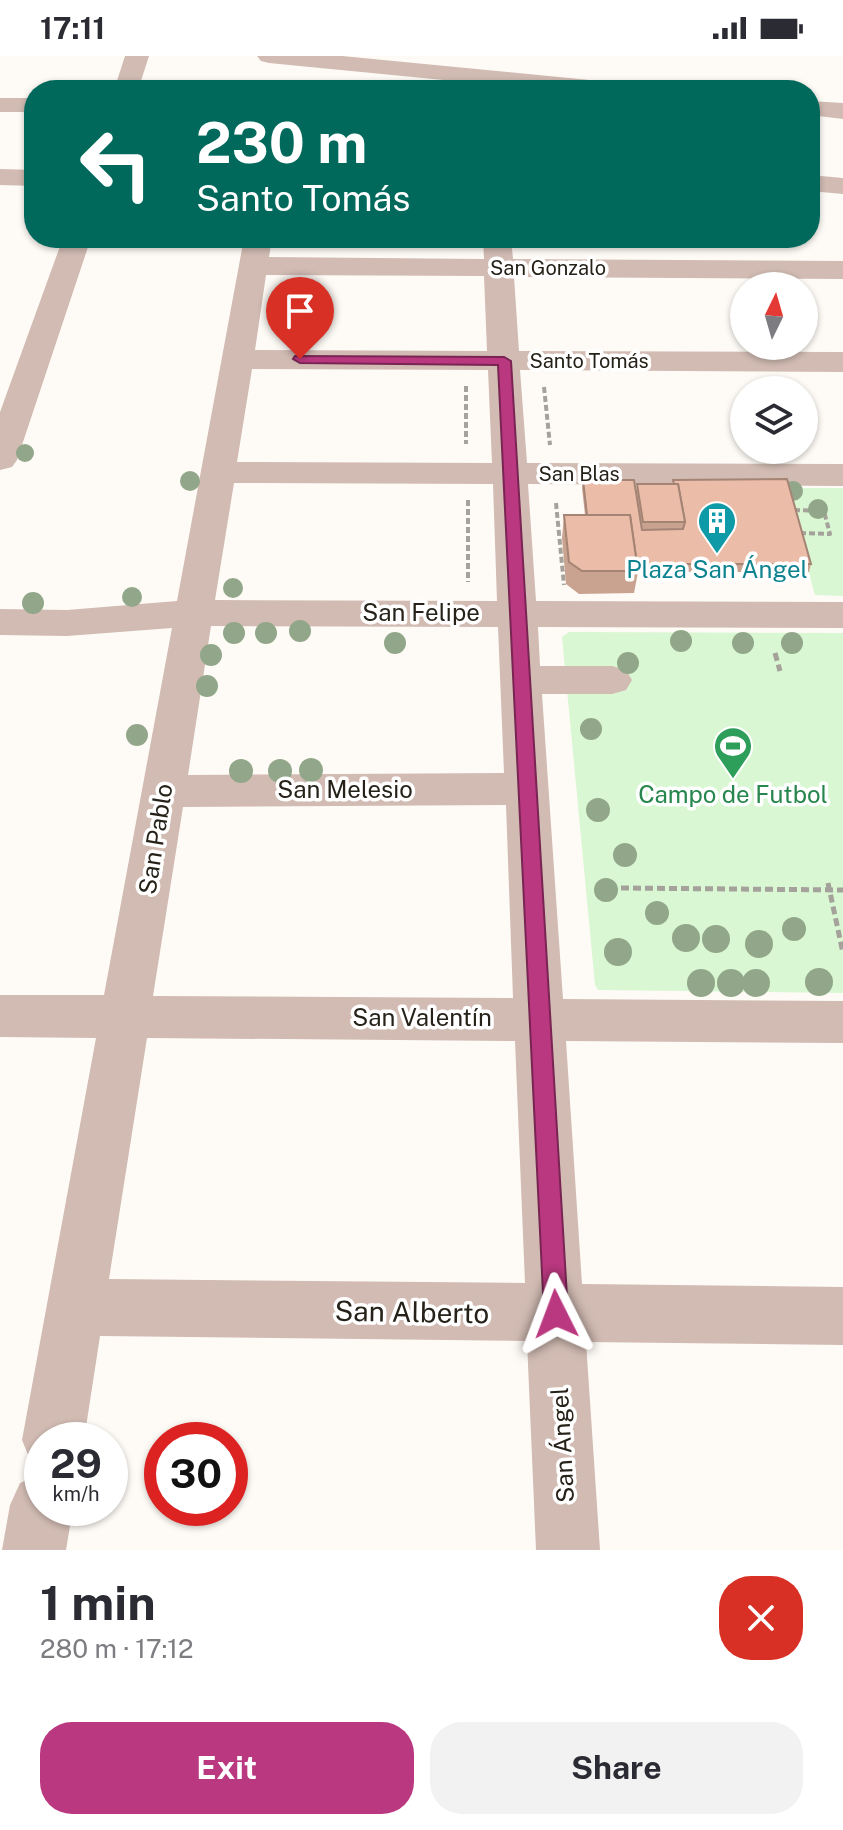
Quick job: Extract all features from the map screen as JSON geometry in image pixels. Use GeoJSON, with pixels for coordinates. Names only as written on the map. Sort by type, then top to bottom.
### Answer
{"type":"FeatureCollection","features":[{"type":"Feature","properties":{"kind":"street"},"geometry":{"type":"LineString","coordinates":[[129,80],[137,56]]}},
{"type":"Feature","properties":{"kind":"street"},"geometry":{"type":"LineString","coordinates":[[269,56],[533,80]]}},
{"type":"Feature","properties":{"kind":"street"},"geometry":{"type":"LineString","coordinates":[[0,105],[24,105]]}},
{"type":"Feature","properties":{"kind":"street"},"geometry":{"type":"LineString","coordinates":[[820,109],[843,111]]}},
{"type":"Feature","properties":{"kind":"street"},"geometry":{"type":"LineString","coordinates":[[0,177],[24,178]]}},
{"type":"Feature","properties":{"kind":"street"},"geometry":{"type":"LineString","coordinates":[[820,184],[843,186]]}},
{"type":"Feature","properties":{"kind":"street"},"geometry":{"type":"LineString","coordinates":[[0,460],[74,248]]}},
{"type":"Feature","properties":{"kind":"street","name":"San Gonzalo"},"geometry":{"type":"LineString","coordinates":[[256,252],[498,253],[843,270]]}},
{"type":"Feature","properties":{"kind":"street","name":"San Pablo"},"geometry":{"type":"LineString","coordinates":[[56,1422],[256,252]]}},
{"type":"Feature","properties":{"kind":"street","name":"San Ángel"},"geometry":{"type":"LineString","coordinates":[[498,253],[485,367],[489,481],[518,613],[568,1550]]}},
{"type":"Feature","properties":{"kind":"street","name":"Santo Tomás"},"geometry":{"type":"LineString","coordinates":[[238,359],[485,367],[843,362]]}},
{"type":"Feature","properties":{"kind":"street","name":"San Blas"},"geometry":{"type":"LineString","coordinates":[[219,472],[489,481],[831,486]]}},
{"type":"Feature","properties":{"kind":"street","name":"San Felipe"},"geometry":{"type":"LineString","coordinates":[[0,622],[67,623],[195,613],[843,615]]}},
{"type":"Feature","properties":{"kind":"street"},"geometry":{"type":"LineString","coordinates":[[521,680],[612,680]]}},
{"type":"Feature","properties":{"kind":"street","name":"San Melesio"},"geometry":{"type":"LineString","coordinates":[[163,791],[527,789]]}},
{"type":"Feature","properties":{"kind":"street","name":"San Valentín"},"geometry":{"type":"LineString","coordinates":[[0,1016],[843,1022]]}},
{"type":"Feature","properties":{"kind":"street","name":"San Alberto"},"geometry":{"type":"LineString","coordinates":[[77,1307],[843,1316]]}},
{"type":"Feature","properties":{"kind":"street"},"geometry":{"type":"LineString","coordinates":[[34,1550],[38,1526]]}},
{"type":"Feature","properties":{"kind":"path"},"geometry":{"type":"LineString","coordinates":[[466,447],[485,367]]}},
{"type":"Feature","properties":{"kind":"path"},"geometry":{"type":"LineString","coordinates":[[468,595],[489,481]]}},
{"type":"Feature","properties":{"kind":"path"},"geometry":{"type":"LineString","coordinates":[[791,498],[801,534],[830,534],[823,511],[831,486]]}},
{"type":"Feature","properties":{"kind":"path"},"geometry":{"type":"LineString","coordinates":[[556,501],[565,596]]}},
{"type":"Feature","properties":{"kind":"path"},"geometry":{"type":"LineString","coordinates":[[794,510],[823,511]]}},
{"type":"Feature","properties":{"kind":"path"},"geometry":{"type":"LineString","coordinates":[[775,653],[780,671]]}},
{"type":"Feature","properties":{"kind":"path"},"geometry":{"type":"LineString","coordinates":[[621,888],[829,886],[843,890]]}},
{"type":"Feature","properties":{"kind":"path"},"geometry":{"type":"LineString","coordinates":[[829,886],[843,953]]}},
{"type":"Feature","properties":{"kind":"green space"},"geometry":{"type":"Polygon","coordinates":[[[785,488],[843,488],[843,596],[815,595],[785,488]]]}},
{"type":"Feature","properties":{"kind":"green space"},"geometry":{"type":"Polygon","coordinates":[[[569,632],[843,633],[843,993],[598,990],[595,985],[562,637],[569,632]]]}},
{"type":"Feature","properties":{"kind":"building"},"geometry":{"type":"Polygon","coordinates":[[[787,479],[811,564],[637,564],[630,515],[587,515],[583,480],[634,480],[642,530],[683,529],[685,522],[678,484],[674,484],[673,480],[787,479]]]}},
{"type":"Feature","properties":{"kind":"building"},"geometry":{"type":"Polygon","coordinates":[[[637,484],[678,484],[685,522],[643,522],[637,484]]]}},
{"type":"Feature","properties":{"kind":"building"},"geometry":{"type":"Polygon","coordinates":[[[564,515],[630,515],[638,571],[582,571],[569,562],[564,515]]]}},
{"type":"Feature","properties":{"kind":"place","name":"Plaza San Ángel"},"geometry":{"type":"Point","coordinates":[717,555]}},
{"type":"Feature","properties":{"kind":"place","name":"Campo de Futbol"},"geometry":{"type":"Point","coordinates":[733,780]}},
{"type":"Feature","properties":{"kind":"route"},"geometry":{"type":"LineString","coordinates":[[300,359],[504,361],[556,1314]]}}]}
